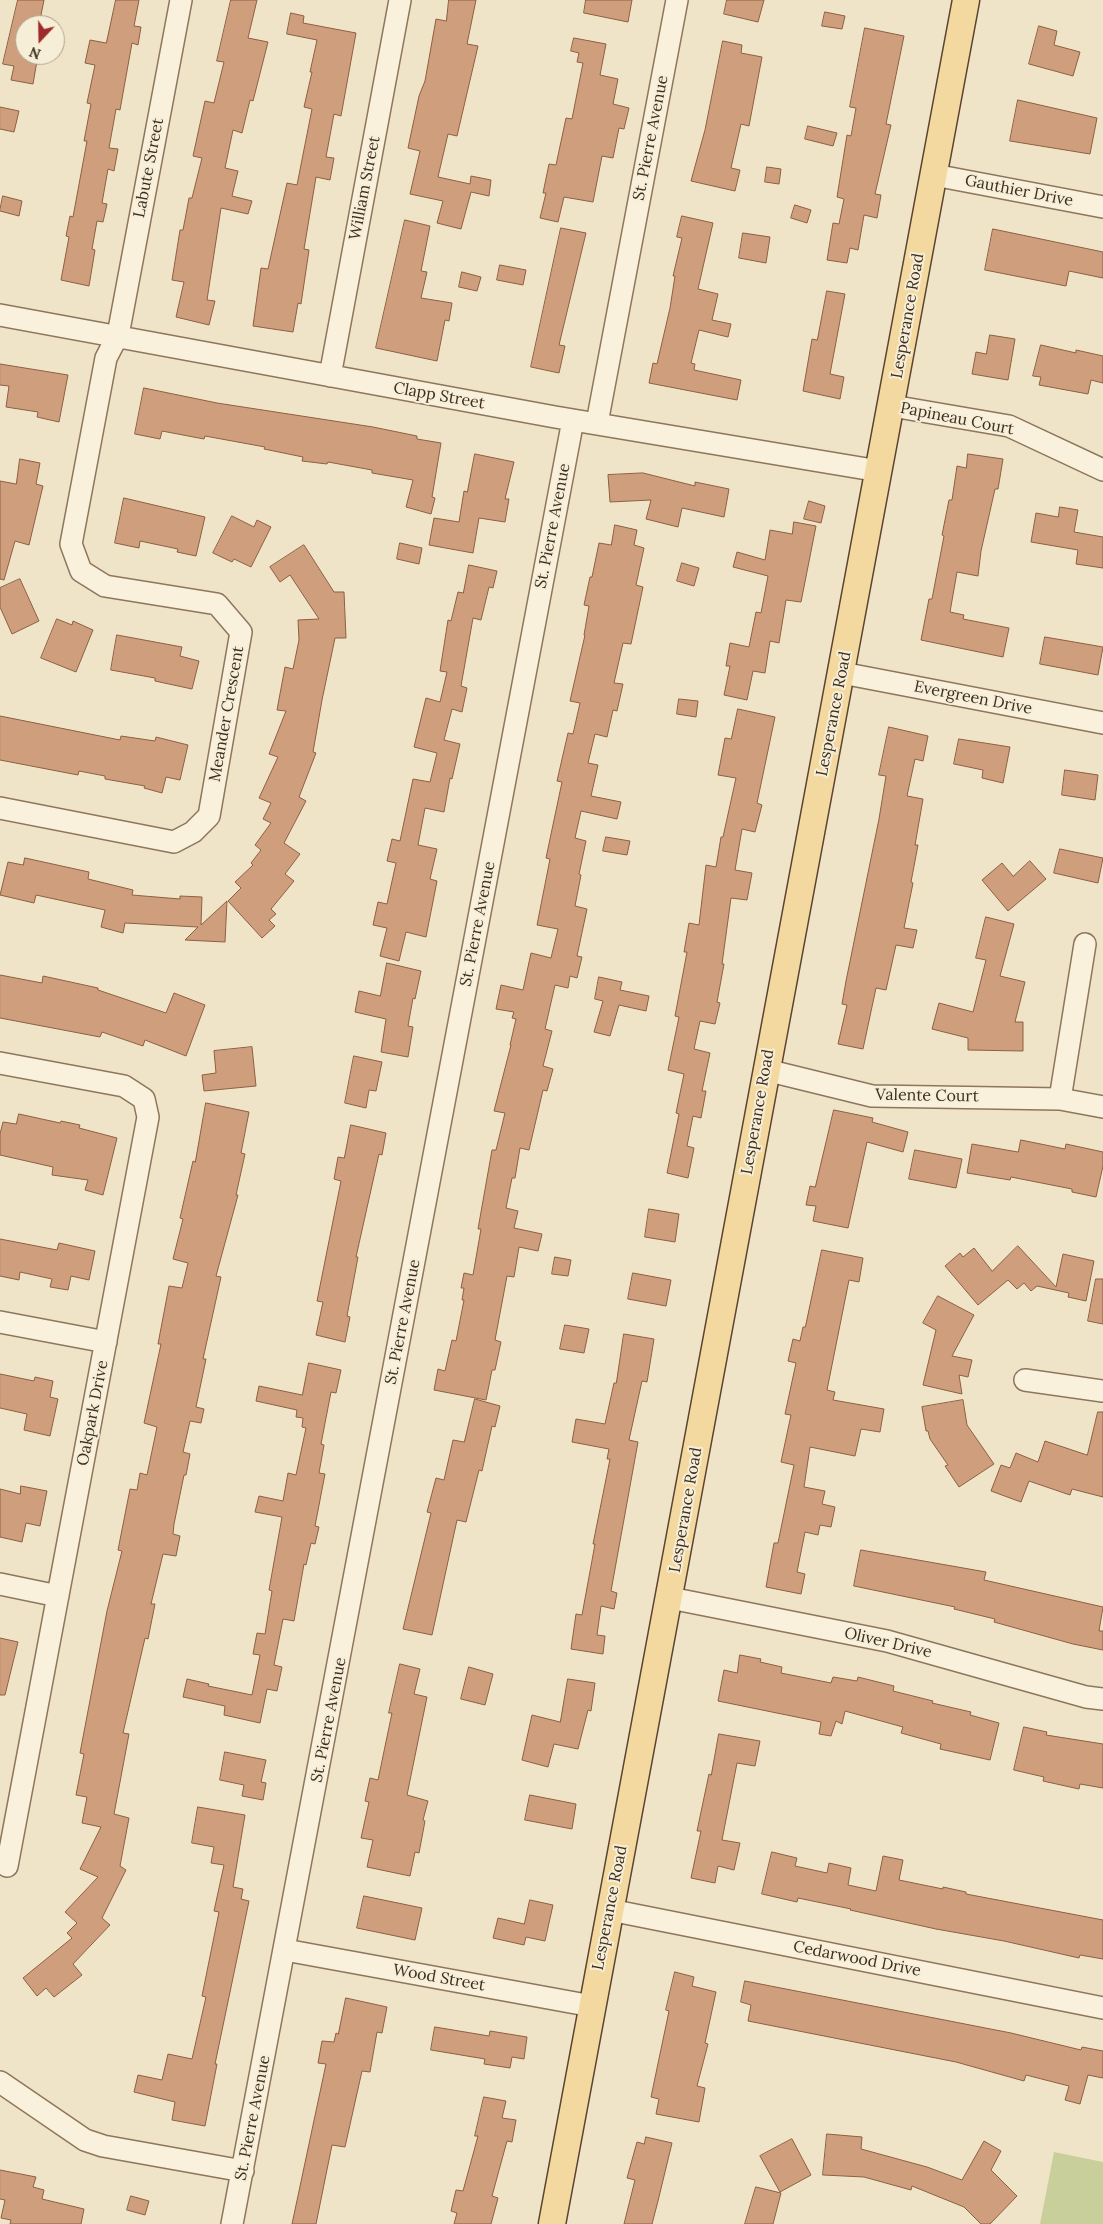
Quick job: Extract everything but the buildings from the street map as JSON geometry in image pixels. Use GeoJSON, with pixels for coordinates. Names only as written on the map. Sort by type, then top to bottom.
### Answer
{"type":"FeatureCollection","features":[{"type":"Feature","properties":{"kind":"main road","name":"Lesperance Road"},"geometry":{"type":"LineString","coordinates":[[552,2224],[670,1598],[766,1070],[880,471],[966,0]]}},
{"type":"Feature","properties":{"kind":"street","name":"Labute Street"},"geometry":{"type":"LineString","coordinates":[[118,335],[181,0]]}},
{"type":"Feature","properties":{"kind":"street","name":"William Street"},"geometry":{"type":"LineString","coordinates":[[330,376],[400,0]]}},
{"type":"Feature","properties":{"kind":"street","name":"St. Pierre Avenue"},"geometry":{"type":"LineString","coordinates":[[597,423],[677,0]]}},
{"type":"Feature","properties":{"kind":"street","name":"Gauthier Drive"},"geometry":{"type":"LineString","coordinates":[[934,175],[1103,207]]}},
{"type":"Feature","properties":{"kind":"street","name":"Clapp Street"},"geometry":{"type":"LineString","coordinates":[[0,315],[118,335],[573,420],[880,471]]}},
{"type":"Feature","properties":{"kind":"street","name":"Meander Crescent"},"geometry":{"type":"LineString","coordinates":[[0,808],[174,842],[193,832],[209,816],[241,632],[217,604],[105,586],[81,571],[71,544],[106,358],[118,335]]}},
{"type":"Feature","properties":{"kind":"street","name":"Papineau Court"},"geometry":{"type":"LineString","coordinates":[[892,406],[1010,426],[1103,470]]}},
{"type":"Feature","properties":{"kind":"street","name":"St. Pierre Avenue"},"geometry":{"type":"LineString","coordinates":[[232,2224],[573,420]]}},
{"type":"Feature","properties":{"kind":"street","name":"Evergreen Drive"},"geometry":{"type":"LineString","coordinates":[[842,673],[1103,723]]}},
{"type":"Feature","properties":{"kind":"street"},"geometry":{"type":"LineString","coordinates":[[1060,1098],[1085,944]]}},
{"type":"Feature","properties":{"kind":"street","name":"Oakpark Drive"},"geometry":{"type":"LineString","coordinates":[[0,1063],[124,1086],[144,1099],[148,1118],[7,1866],[0,1860]]}},
{"type":"Feature","properties":{"kind":"street","name":"Valente Court"},"geometry":{"type":"LineString","coordinates":[[766,1070],[872,1096],[1060,1098],[1103,1107]]}},
{"type":"Feature","properties":{"kind":"street"},"geometry":{"type":"LineString","coordinates":[[0,1322],[106,1342]]}},
{"type":"Feature","properties":{"kind":"street"},"geometry":{"type":"LineString","coordinates":[[1025,1380],[1103,1391]]}},
{"type":"Feature","properties":{"kind":"street"},"geometry":{"type":"LineString","coordinates":[[0,1584],[58,1596]]}},
{"type":"Feature","properties":{"kind":"street","name":"Oliver Drive"},"geometry":{"type":"LineString","coordinates":[[670,1598],[887,1640],[1086,1697],[1103,1699]]}},
{"type":"Feature","properties":{"kind":"street","name":"Cedarwood Drive"},"geometry":{"type":"LineString","coordinates":[[610,1910],[1103,2008]]}},
{"type":"Feature","properties":{"kind":"street","name":"Wood Street"},"geometry":{"type":"LineString","coordinates":[[285,1950],[592,2006]]}},
{"type":"Feature","properties":{"kind":"street"},"geometry":{"type":"LineString","coordinates":[[0,2082],[85,2140],[103,2146],[243,2171]]}},
{"type":"Feature","properties":{"kind":"green space"},"geometry":{"type":"Polygon","coordinates":[[[1054,2152],[1103,2162],[1103,2224],[1040,2224],[1054,2152]]]}}]}
